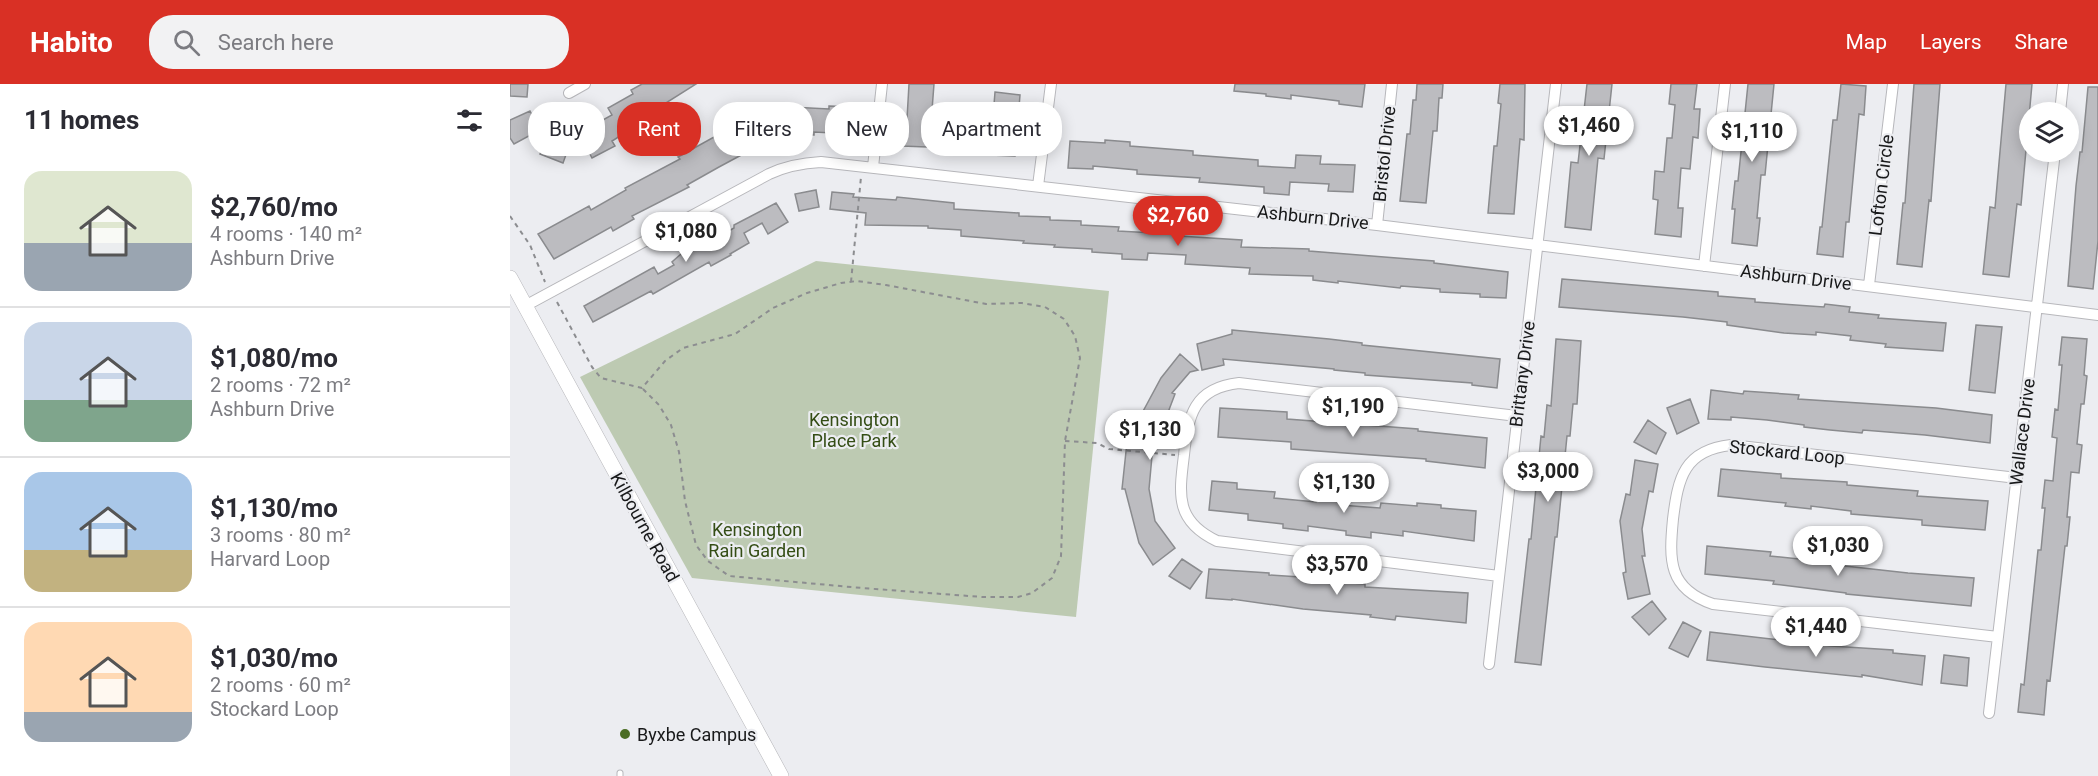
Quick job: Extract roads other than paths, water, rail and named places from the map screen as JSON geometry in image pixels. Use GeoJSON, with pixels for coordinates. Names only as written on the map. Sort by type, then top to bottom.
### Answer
{"type":"FeatureCollection","features":[{"type":"Feature","properties":{"kind":"main road","name":"Kilbourne Road"},"geometry":{"type":"LineString","coordinates":[[510,278],[781,776]]}},
{"type":"Feature","properties":{"kind":"street"},"geometry":{"type":"LineString","coordinates":[[569,93],[585,84]]}},
{"type":"Feature","properties":{"kind":"street"},"geometry":{"type":"LineString","coordinates":[[867,167],[882,84]]}},
{"type":"Feature","properties":{"kind":"street"},"geometry":{"type":"LineString","coordinates":[[1038,186],[1051,84]]}},
{"type":"Feature","properties":{"kind":"street","name":"Bristol Drive"},"geometry":{"type":"LineString","coordinates":[[1377,225],[1392,84]]}},
{"type":"Feature","properties":{"kind":"street","name":"Brittany Drive"},"geometry":{"type":"LineString","coordinates":[[1489,664],[1556,84]]}},
{"type":"Feature","properties":{"kind":"street"},"geometry":{"type":"LineString","coordinates":[[1704,266],[1725,84]]}},
{"type":"Feature","properties":{"kind":"street","name":"Lofton Circle"},"geometry":{"type":"LineString","coordinates":[[1869,285],[1893,84]]}},
{"type":"Feature","properties":{"kind":"street"},"geometry":{"type":"LineString","coordinates":[[2061,102],[2063,84]]}},
{"type":"Feature","properties":{"kind":"street","name":"Ashburn Drive"},"geometry":{"type":"LineString","coordinates":[[525,306],[768,174],[786,166],[804,162],[821,162],[1377,225],[2098,315]]}},
{"type":"Feature","properties":{"kind":"street","name":"Wallace Drive"},"geometry":{"type":"LineString","coordinates":[[1989,713],[2054,162]]}},
{"type":"Feature","properties":{"kind":"street"},"geometry":{"type":"LineString","coordinates":[[1499,576],[1217,541],[1195,528],[1182,504],[1180,491],[1189,419],[1202,398],[1226,384],[1239,383],[1517,416]]}},
{"type":"Feature","properties":{"kind":"street","name":"Stockard Loop"},"geometry":{"type":"LineString","coordinates":[[1998,637],[1725,606],[1701,600],[1682,585],[1671,563],[1670,550],[1676,492],[1685,469],[1694,458],[1716,446],[1731,445],[2017,478]]}},
{"type":"Feature","properties":{"kind":"place","name":"Byxbe Campus"},"geometry":{"type":"Point","coordinates":[625,734]}},
{"type":"Feature","properties":{"kind":"park label","name":"Kensington Place Park"},"geometry":{"type":"Point","coordinates":[854,429]}},
{"type":"Feature","properties":{"kind":"park label","name":"Kensington Rain Garden"},"geometry":{"type":"Point","coordinates":[757,539]}}]}
